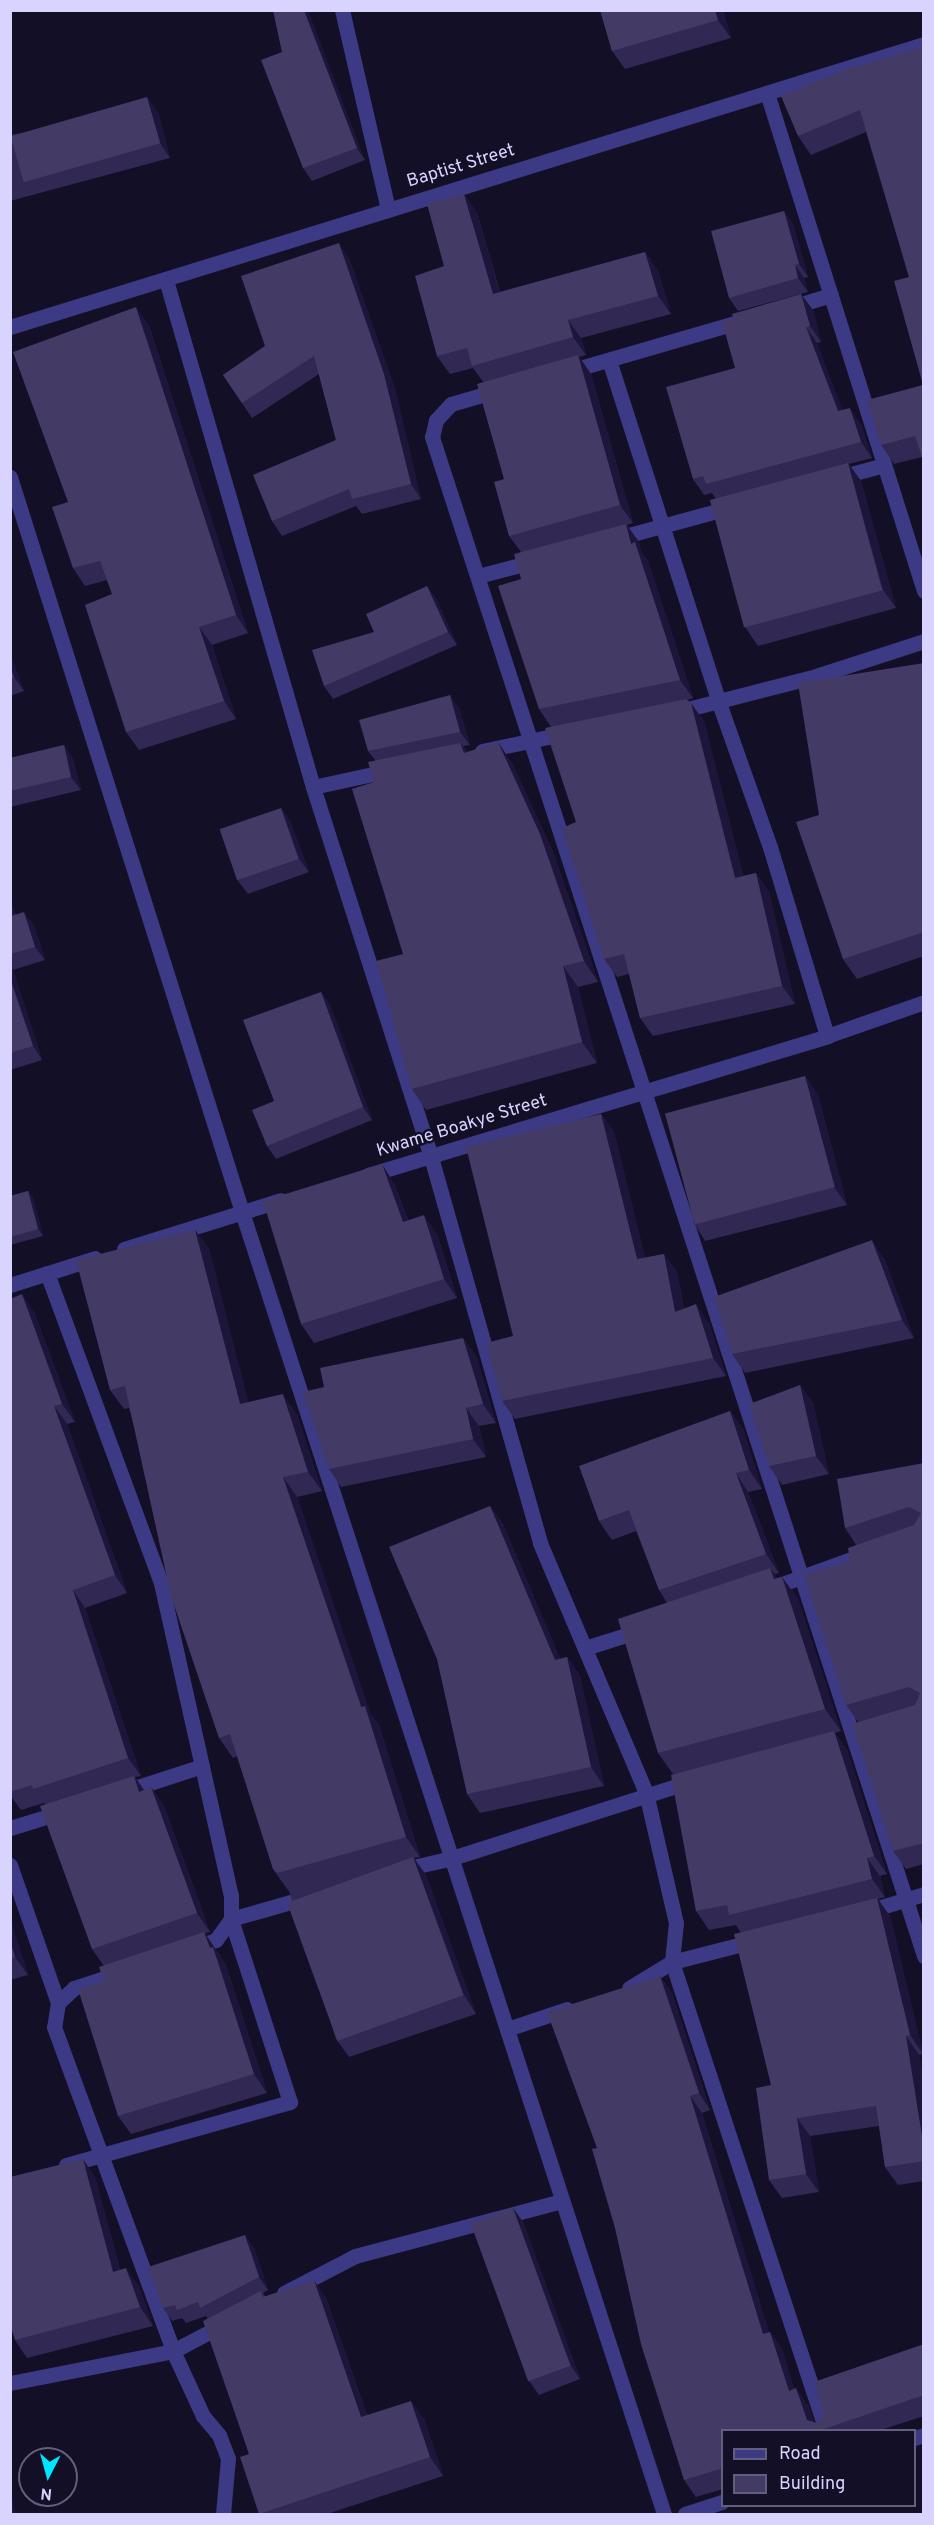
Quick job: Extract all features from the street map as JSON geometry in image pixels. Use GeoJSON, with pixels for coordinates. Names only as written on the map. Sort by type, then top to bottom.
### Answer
{"type":"FeatureCollection","features":[{"type":"Feature","properties":{"kind":"street"},"geometry":{"type":"LineString","coordinates":[[342,10],[388,210]]}},
{"type":"Feature","properties":{"kind":"street","name":"Baptist Street"},"geometry":{"type":"LineString","coordinates":[[10,327],[924,44]]}},
{"type":"Feature","properties":{"kind":"street"},"geometry":{"type":"LineString","coordinates":[[767,93],[924,591]]}},
{"type":"Feature","properties":{"kind":"street"},"geometry":{"type":"LineString","coordinates":[[166,280],[313,787],[431,1157],[540,1543],[646,1793],[676,1923],[672,1962],[826,2429]]}},
{"type":"Feature","properties":{"kind":"street"},"geometry":{"type":"LineString","coordinates":[[776,311],[831,295]]}},
{"type":"Feature","properties":{"kind":"street"},"geometry":{"type":"LineString","coordinates":[[552,375],[753,318]]}},
{"type":"Feature","properties":{"kind":"street"},"geometry":{"type":"LineString","coordinates":[[609,360],[719,703],[770,847],[827,1036]]}},
{"type":"Feature","properties":{"kind":"street"},"geometry":{"type":"LineString","coordinates":[[519,385],[451,404],[436,420],[432,436],[642,1092],[924,1956]]}},
{"type":"Feature","properties":{"kind":"street"},"geometry":{"type":"LineString","coordinates":[[818,483],[884,465]]}},
{"type":"Feature","properties":{"kind":"street"},"geometry":{"type":"LineString","coordinates":[[10,477],[243,1212],[664,2514]]}},
{"type":"Feature","properties":{"kind":"street"},"geometry":{"type":"LineString","coordinates":[[593,545],[751,502]]}},
{"type":"Feature","properties":{"kind":"street"},"geometry":{"type":"LineString","coordinates":[[478,576],[547,558]]}},
{"type":"Feature","properties":{"kind":"street"},"geometry":{"type":"LineString","coordinates":[[663,714],[719,703],[924,641]]}},
{"type":"Feature","properties":{"kind":"street"},"geometry":{"type":"LineString","coordinates":[[461,755],[585,729]]}},
{"type":"Feature","properties":{"kind":"street"},"geometry":{"type":"LineString","coordinates":[[313,787],[404,767]]}},
{"type":"Feature","properties":{"kind":"street","name":"Kwame Boakye Street"},"geometry":{"type":"LineString","coordinates":[[353,1180],[827,1036],[924,1002]]}},
{"type":"Feature","properties":{"kind":"street"},"geometry":{"type":"LineString","coordinates":[[10,1285],[298,1196]]}},
{"type":"Feature","properties":{"kind":"street"},"geometry":{"type":"LineString","coordinates":[[45,2170],[290,2102],[231,1919],[231,1894],[161,1583],[47,1273]]}},
{"type":"Feature","properties":{"kind":"street"},"geometry":{"type":"LineString","coordinates":[[755,1593],[879,1549]]}},
{"type":"Feature","properties":{"kind":"street"},"geometry":{"type":"LineString","coordinates":[[585,1648],[653,1626]]}},
{"type":"Feature","properties":{"kind":"street"},"geometry":{"type":"LineString","coordinates":[[101,1799],[202,1766]]}},
{"type":"Feature","properties":{"kind":"street"},"geometry":{"type":"LineString","coordinates":[[388,1874],[452,1858],[646,1793],[703,1778]]}},
{"type":"Feature","properties":{"kind":"street"},"geometry":{"type":"LineString","coordinates":[[10,1828],[78,1806]]}},
{"type":"Feature","properties":{"kind":"street"},"geometry":{"type":"LineString","coordinates":[[10,1865],[58,2003],[54,2027],[173,2351],[203,2416],[219,2435],[228,2458],[223,2514]]}},
{"type":"Feature","properties":{"kind":"street"},"geometry":{"type":"LineString","coordinates":[[172,1955],[216,1940],[231,1919],[321,1893]]}},
{"type":"Feature","properties":{"kind":"street"},"geometry":{"type":"LineString","coordinates":[[850,1916],[906,1902],[924,1894]]}},
{"type":"Feature","properties":{"kind":"street"},"geometry":{"type":"LineString","coordinates":[[610,1994],[640,1984],[672,1962],[772,1936]]}},
{"type":"Feature","properties":{"kind":"street"},"geometry":{"type":"LineString","coordinates":[[58,2003],[74,1988],[140,1966]]}},
{"type":"Feature","properties":{"kind":"street"},"geometry":{"type":"LineString","coordinates":[[507,2030],[580,2004]]}},
{"type":"Feature","properties":{"kind":"street"},"geometry":{"type":"LineString","coordinates":[[274,2298],[355,2256],[562,2201]]}},
{"type":"Feature","properties":{"kind":"street"},"geometry":{"type":"LineString","coordinates":[[10,2383],[173,2351],[244,2314]]}},
{"type":"Feature","properties":{"kind":"street"},"geometry":{"type":"LineString","coordinates":[[685,2514],[721,2503]]}},
{"type":"Feature","properties":{"kind":"building"},"geometry":{"type":"Polygon","coordinates":[[[273,10],[304,10],[357,148],[303,168],[261,60],[282,52],[273,10]]]}},
{"type":"Feature","properties":{"kind":"building"},"geometry":{"type":"Polygon","coordinates":[[[600,10],[715,10],[718,20],[612,51],[600,10]]]}},
{"type":"Feature","properties":{"kind":"building"},"geometry":{"type":"Polygon","coordinates":[[[924,47],[924,463],[915,436],[881,445],[867,400],[923,385],[894,281],[909,277],[860,110],[798,136],[781,96],[847,69],[924,47]]]}},
{"type":"Feature","properties":{"kind":"building"},"geometry":{"type":"Polygon","coordinates":[[[147,97],[160,143],[24,182],[11,136],[147,97]]]}},
{"type":"Feature","properties":{"kind":"building"},"geometry":{"type":"Polygon","coordinates":[[[464,194],[493,294],[645,252],[658,296],[568,320],[573,337],[472,366],[467,348],[437,356],[415,276],[444,266],[427,204],[464,194]]]}},
{"type":"Feature","properties":{"kind":"building"},"geometry":{"type":"Polygon","coordinates":[[[784,211],[799,264],[795,265],[798,278],[729,298],[711,231],[784,211]]]}},
{"type":"Feature","properties":{"kind":"building"},"geometry":{"type":"Polygon","coordinates":[[[339,243],[384,374],[411,484],[352,499],[349,489],[272,521],[253,475],[336,440],[314,356],[242,403],[223,375],[265,346],[241,276],[339,243]]]}},
{"type":"Feature","properties":{"kind":"building"},"geometry":{"type":"Polygon","coordinates":[[[801,294],[810,326],[806,327],[838,411],[850,408],[861,442],[706,484],[703,476],[693,479],[666,387],[735,368],[722,322],[734,319],[732,314],[801,294]]]}},
{"type":"Feature","properties":{"kind":"building"},"geometry":{"type":"Polygon","coordinates":[[[136,307],[236,615],[199,627],[224,701],[126,732],[85,605],[112,594],[100,561],[73,568],[52,507],[68,502],[13,352],[136,307]]]}},
{"type":"Feature","properties":{"kind":"building"},"geometry":{"type":"Polygon","coordinates":[[[578,355],[620,505],[509,536],[494,482],[504,479],[477,384],[578,355]]]}},
{"type":"Feature","properties":{"kind":"building"},"geometry":{"type":"Polygon","coordinates":[[[848,463],[882,591],[744,628],[710,500],[848,463]]]}},
{"type":"Feature","properties":{"kind":"building"},"geometry":{"type":"Polygon","coordinates":[[[626,524],[631,544],[635,542],[680,680],[539,709],[498,586],[521,579],[514,554],[626,524]]]}},
{"type":"Feature","properties":{"kind":"building"},"geometry":{"type":"Polygon","coordinates":[[[427,586],[448,632],[324,686],[312,650],[374,632],[366,614],[427,586]]]}},
{"type":"Feature","properties":{"kind":"building"},"geometry":{"type":"Polygon","coordinates":[[[924,663],[924,932],[843,959],[796,822],[819,815],[798,683],[924,663]]]}},
{"type":"Feature","properties":{"kind":"building"},"geometry":{"type":"Polygon","coordinates":[[[10,667],[14,677],[10,679],[10,667]]]}},
{"type":"Feature","properties":{"kind":"building"},"geometry":{"type":"Polygon","coordinates":[[[450,695],[460,732],[368,751],[359,720],[450,695]]]}},
{"type":"Feature","properties":{"kind":"building"},"geometry":{"type":"Polygon","coordinates":[[[686,699],[691,703],[735,878],[756,873],[782,986],[640,1018],[624,954],[604,959],[562,828],[576,822],[545,728],[686,699]]]}},
{"type":"Feature","properties":{"kind":"building"},"geometry":{"type":"Polygon","coordinates":[[[498,742],[540,834],[584,961],[563,966],[582,1042],[412,1089],[376,961],[403,954],[352,789],[374,782],[368,762],[460,743],[464,753],[498,742]]]}},
{"type":"Feature","properties":{"kind":"building"},"geometry":{"type":"Polygon","coordinates":[[[64,745],[71,777],[10,791],[10,758],[64,745]]]}},
{"type":"Feature","properties":{"kind":"building"},"geometry":{"type":"Polygon","coordinates":[[[281,808],[299,859],[237,880],[220,829],[281,808]]]}},
{"type":"Feature","properties":{"kind":"building"},"geometry":{"type":"Polygon","coordinates":[[[24,912],[35,947],[10,954],[10,915],[24,912]]]}},
{"type":"Feature","properties":{"kind":"building"},"geometry":{"type":"Polygon","coordinates":[[[10,978],[33,1046],[10,1053],[10,978]]]}},
{"type":"Feature","properties":{"kind":"building"},"geometry":{"type":"Polygon","coordinates":[[[321,992],[363,1107],[267,1146],[252,1110],[274,1101],[243,1020],[321,992]]]}},
{"type":"Feature","properties":{"kind":"building"},"geometry":{"type":"Polygon","coordinates":[[[805,1076],[835,1187],[695,1225],[665,1114],[805,1076]]]}},
{"type":"Feature","properties":{"kind":"building"},"geometry":{"type":"Polygon","coordinates":[[[601,1114],[637,1259],[664,1254],[675,1312],[696,1304],[713,1358],[502,1401],[486,1343],[513,1336],[466,1147],[601,1114]]]}},
{"type":"Feature","properties":{"kind":"building"},"geometry":{"type":"Polygon","coordinates":[[[382,1164],[403,1222],[424,1215],[444,1279],[301,1324],[263,1201],[382,1164]]]}},
{"type":"Feature","properties":{"kind":"building"},"geometry":{"type":"Polygon","coordinates":[[[28,1191],[38,1229],[10,1237],[10,1196],[28,1191]]]}},
{"type":"Feature","properties":{"kind":"building"},"geometry":{"type":"Polygon","coordinates":[[[195,1230],[240,1404],[283,1394],[308,1472],[283,1477],[361,1707],[365,1706],[406,1837],[277,1873],[273,1869],[230,1734],[219,1738],[171,1596],[125,1386],[110,1390],[76,1260],[195,1230]]]}},
{"type":"Feature","properties":{"kind":"building"},"geometry":{"type":"Polygon","coordinates":[[[872,1240],[902,1320],[732,1354],[714,1297],[872,1240]]]}},
{"type":"Feature","properties":{"kind":"building"},"geometry":{"type":"Polygon","coordinates":[[[22,1294],[62,1404],[54,1406],[115,1575],[73,1590],[128,1758],[33,1789],[32,1785],[10,1792],[10,1299],[22,1294]]]}},
{"type":"Feature","properties":{"kind":"building"},"geometry":{"type":"Polygon","coordinates":[[[463,1338],[483,1404],[466,1408],[473,1439],[329,1469],[303,1392],[324,1387],[320,1368],[463,1338]]]}},
{"type":"Feature","properties":{"kind":"building"},"geometry":{"type":"Polygon","coordinates":[[[800,1385],[816,1456],[769,1466],[749,1404],[800,1385]]]}},
{"type":"Feature","properties":{"kind":"building"},"geometry":{"type":"Polygon","coordinates":[[[730,1411],[749,1470],[736,1473],[766,1554],[659,1590],[629,1510],[599,1521],[579,1466],[730,1411]]]}},
{"type":"Feature","properties":{"kind":"building"},"geometry":{"type":"Polygon","coordinates":[[[924,1463],[924,1843],[893,1851],[852,1724],[915,1705],[920,1693],[909,1687],[846,1705],[804,1575],[850,1561],[848,1548],[914,1525],[921,1513],[909,1507],[845,1528],[837,1479],[924,1463]]]}},
{"type":"Feature","properties":{"kind":"building"},"geometry":{"type":"Polygon","coordinates":[[[490,1506],[555,1660],[567,1657],[591,1767],[467,1794],[437,1659],[389,1547],[490,1506]]]}},
{"type":"Feature","properties":{"kind":"building"},"geometry":{"type":"Polygon","coordinates":[[[770,1568],[774,1579],[782,1577],[825,1709],[658,1753],[618,1619],[770,1568]]]}},
{"type":"Feature","properties":{"kind":"building"},"geometry":{"type":"Polygon","coordinates":[[[834,1731],[874,1856],[867,1858],[872,1879],[729,1915],[727,1905],[696,1911],[671,1775],[834,1731]]]}},
{"type":"Feature","properties":{"kind":"building"},"geometry":{"type":"Polygon","coordinates":[[[134,1776],[139,1792],[151,1787],[197,1913],[92,1949],[40,1806],[134,1776]]]}},
{"type":"Feature","properties":{"kind":"building"},"geometry":{"type":"Polygon","coordinates":[[[413,1857],[463,1995],[337,2041],[287,1903],[413,1857]]]}},
{"type":"Feature","properties":{"kind":"building"},"geometry":{"type":"Polygon","coordinates":[[[877,1898],[910,2035],[906,2036],[924,2161],[885,2167],[876,2106],[797,2118],[806,2174],[769,2180],[756,2088],[771,2085],[734,1934],[877,1898]]]}},
{"type":"Feature","properties":{"kind":"building"},"geometry":{"type":"Polygon","coordinates":[[[204,1932],[210,1948],[213,1947],[254,2074],[118,2116],[78,1989],[104,1981],[99,1967],[204,1932]]]}},
{"type":"Feature","properties":{"kind":"building"},"geometry":{"type":"Polygon","coordinates":[[[10,1941],[15,1957],[10,1959],[10,1941]]]}},
{"type":"Feature","properties":{"kind":"building"},"geometry":{"type":"Polygon","coordinates":[[[660,1976],[699,2093],[690,2096],[763,2334],[770,2332],[789,2391],[796,2388],[807,2420],[817,2423],[824,2415],[814,2382],[924,2344],[924,2395],[824,2429],[721,2429],[721,2469],[684,2480],[641,2344],[615,2228],[592,2149],[597,2148],[547,2012],[660,1976]]]}},
{"type":"Feature","properties":{"kind":"building"},"geometry":{"type":"Polygon","coordinates":[[[83,2159],[113,2272],[126,2268],[140,2307],[15,2340],[10,2324],[10,2177],[83,2159]]]}},
{"type":"Feature","properties":{"kind":"building"},"geometry":{"type":"Polygon","coordinates":[[[513,2208],[570,2366],[528,2381],[471,2223],[513,2208]]]}},
{"type":"Feature","properties":{"kind":"building"},"geometry":{"type":"Polygon","coordinates":[[[245,2235],[259,2277],[200,2308],[198,2302],[177,2310],[175,2305],[163,2308],[148,2267],[245,2235]]]}},
{"type":"Feature","properties":{"kind":"building"},"geometry":{"type":"Polygon","coordinates":[[[314,2280],[361,2417],[411,2401],[430,2457],[259,2514],[240,2457],[249,2454],[203,2321],[261,2291],[263,2297],[314,2280]]]}}]}
